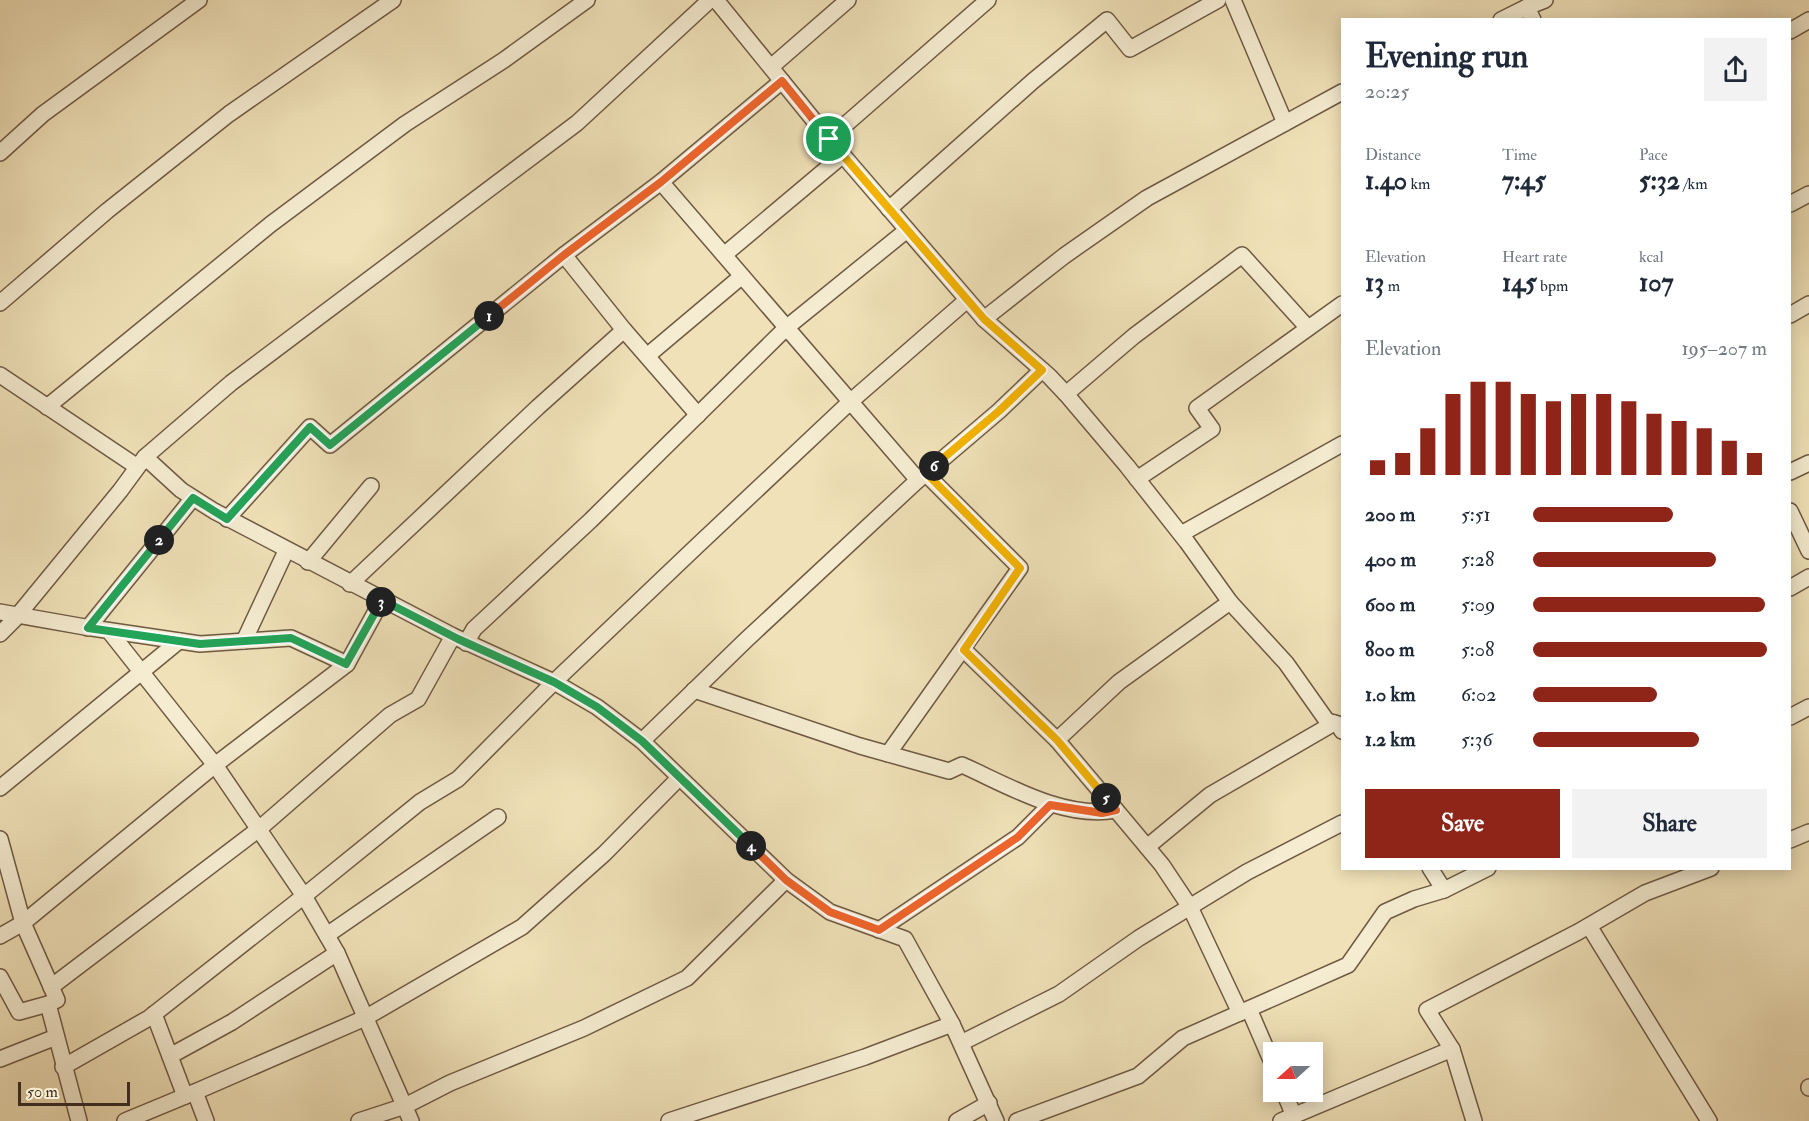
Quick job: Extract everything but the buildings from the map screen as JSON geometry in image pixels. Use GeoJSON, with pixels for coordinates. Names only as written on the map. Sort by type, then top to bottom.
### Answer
{"type":"FeatureCollection","features":[{"type":"Feature","properties":{"kind":"street"},"geometry":{"type":"LineString","coordinates":[[0,153],[43,114],[199,0]]}},
{"type":"Feature","properties":{"kind":"street"},"geometry":{"type":"LineString","coordinates":[[0,303],[107,211],[229,114],[393,0]]}},
{"type":"Feature","properties":{"kind":"street"},"geometry":{"type":"LineString","coordinates":[[47,406],[271,224],[405,124],[504,60],[587,0]]}},
{"type":"Feature","properties":{"kind":"street"},"geometry":{"type":"LineString","coordinates":[[0,634],[120,491],[140,462],[231,383],[578,123],[710,0]]}},
{"type":"Feature","properties":{"kind":"street"},"geometry":{"type":"LineString","coordinates":[[716,0],[829,139],[967,300],[984,319],[1066,394],[1137,479],[1230,602],[1286,663],[1327,721],[1338,727]]}},
{"type":"Feature","properties":{"kind":"street"},"geometry":{"type":"LineString","coordinates":[[771,67],[848,0]]}},
{"type":"Feature","properties":{"kind":"street"},"geometry":{"type":"LineString","coordinates":[[829,139],[988,0]]}},
{"type":"Feature","properties":{"kind":"street"},"geometry":{"type":"LineString","coordinates":[[889,209],[1033,81],[1107,20],[1130,49],[1218,0]]}},
{"type":"Feature","properties":{"kind":"street"},"geometry":{"type":"LineString","coordinates":[[1233,0],[1286,123]]}},
{"type":"Feature","properties":{"kind":"street"},"geometry":{"type":"LineString","coordinates":[[1509,18],[1530,13],[1545,0]]}},
{"type":"Feature","properties":{"kind":"street"},"geometry":{"type":"LineString","coordinates":[[1791,30],[1809,20]]}},
{"type":"Feature","properties":{"kind":"street"},"geometry":{"type":"LineString","coordinates":[[227,519],[310,427],[330,445],[564,255],[661,182],[782,81]]}},
{"type":"Feature","properties":{"kind":"street"},"geometry":{"type":"LineString","coordinates":[[984,319],[1064,256],[1147,198],[1341,93]]}},
{"type":"Feature","properties":{"kind":"street"},"geometry":{"type":"LineString","coordinates":[[724,255],[843,155]]}},
{"type":"Feature","properties":{"kind":"street"},"geometry":{"type":"LineString","coordinates":[[661,182],[850,402],[922,476],[1020,568],[888,754]]}},
{"type":"Feature","properties":{"kind":"street"},"geometry":{"type":"LineString","coordinates":[[1791,203],[1809,194]]}},
{"type":"Feature","properties":{"kind":"street"},"geometry":{"type":"LineString","coordinates":[[51,987],[259,829],[390,715],[418,699],[459,640],[474,629],[591,520],[786,328],[907,230]]}},
{"type":"Feature","properties":{"kind":"street"},"geometry":{"type":"LineString","coordinates":[[564,255],[624,330],[698,415]]}},
{"type":"Feature","properties":{"kind":"street"},"geometry":{"type":"LineString","coordinates":[[1066,394],[1134,336],[1242,255],[1308,328]]}},
{"type":"Feature","properties":{"kind":"street"},"geometry":{"type":"LineString","coordinates":[[647,356],[742,276]]}},
{"type":"Feature","properties":{"kind":"street"},"geometry":{"type":"LineString","coordinates":[[63,1067],[154,1014],[420,802],[458,779],[554,682],[850,402],[967,300]]}},
{"type":"Feature","properties":{"kind":"street"},"geometry":{"type":"LineString","coordinates":[[1791,314],[1809,304]]}},
{"type":"Feature","properties":{"kind":"street"},"geometry":{"type":"LineString","coordinates":[[1137,479],[1212,429],[1197,408],[1341,305]]}},
{"type":"Feature","properties":{"kind":"street"},"geometry":{"type":"LineString","coordinates":[[350,584],[538,407],[624,330]]}},
{"type":"Feature","properties":{"kind":"street"},"geometry":{"type":"LineString","coordinates":[[642,741],[922,476],[999,411],[1042,370]]}},
{"type":"Feature","properties":{"kind":"street"},"geometry":{"type":"LineString","coordinates":[[0,375],[227,519],[459,640],[554,682],[597,707],[642,741],[786,880],[830,912],[905,939],[952,1024],[996,1121]]}},
{"type":"Feature","properties":{"kind":"street"},"geometry":{"type":"LineString","coordinates":[[1180,534],[1341,445]]}},
{"type":"Feature","properties":{"kind":"street"},"geometry":{"type":"LineString","coordinates":[[1791,472],[1809,463]]}},
{"type":"Feature","properties":{"kind":"street"},"geometry":{"type":"LineString","coordinates":[[308,562],[371,486]]}},
{"type":"Feature","properties":{"kind":"street"},"geometry":{"type":"LineString","coordinates":[[88,628],[193,498]]}},
{"type":"Feature","properties":{"kind":"street"},"geometry":{"type":"LineString","coordinates":[[1791,513],[1809,551]]}},
{"type":"Feature","properties":{"kind":"street"},"geometry":{"type":"LineString","coordinates":[[244,641],[286,551]]}},
{"type":"Feature","properties":{"kind":"street"},"geometry":{"type":"LineString","coordinates":[[1791,587],[1809,578]]}},
{"type":"Feature","properties":{"kind":"street"},"geometry":{"type":"LineString","coordinates":[[0,936],[23,923],[215,765],[346,664],[382,600]]}},
{"type":"Feature","properties":{"kind":"street"},"geometry":{"type":"LineString","coordinates":[[1057,740],[1119,682],[1230,602]]}},
{"type":"Feature","properties":{"kind":"street"},"geometry":{"type":"LineString","coordinates":[[0,612],[88,628],[200,644],[291,638],[346,664]]}},
{"type":"Feature","properties":{"kind":"street"},"geometry":{"type":"LineString","coordinates":[[109,631],[215,765],[304,896],[337,953],[411,1121]]}},
{"type":"Feature","properties":{"kind":"street"},"geometry":{"type":"LineString","coordinates":[[0,788],[178,641]]}},
{"type":"Feature","properties":{"kind":"street"},"geometry":{"type":"LineString","coordinates":[[964,650],[1057,740],[1162,866],[1190,907],[1263,1046]]}},
{"type":"Feature","properties":{"kind":"street"},"geometry":{"type":"LineString","coordinates":[[694,690],[888,754],[949,771],[962,765],[1050,805],[1102,813],[1116,810]]}},
{"type":"Feature","properties":{"kind":"street"},"geometry":{"type":"LineString","coordinates":[[1791,716],[1809,707]]}},
{"type":"Feature","properties":{"kind":"street"},"geometry":{"type":"LineString","coordinates":[[1147,847],[1210,795],[1338,727]]}},
{"type":"Feature","properties":{"kind":"street"},"geometry":{"type":"LineString","coordinates":[[125,1121],[365,1018],[522,927],[604,854],[679,778]]}},
{"type":"Feature","properties":{"kind":"street"},"geometry":{"type":"LineString","coordinates":[[879,930],[1018,837],[1050,805]]}},
{"type":"Feature","properties":{"kind":"street"},"geometry":{"type":"LineString","coordinates":[[327,935],[498,817]]}},
{"type":"Feature","properties":{"kind":"street"},"geometry":{"type":"LineString","coordinates":[[961,1042],[1059,994],[1139,938],[1247,872],[1341,824]]}},
{"type":"Feature","properties":{"kind":"street"},"geometry":{"type":"LineString","coordinates":[[1791,840],[1809,832]]}},
{"type":"Feature","properties":{"kind":"street"},"geometry":{"type":"LineString","coordinates":[[0,839],[23,923],[57,999],[48,1004],[19,1012],[0,977]]}},
{"type":"Feature","properties":{"kind":"street"},"geometry":{"type":"LineString","coordinates":[[1431,870],[1444,890]]}},
{"type":"Feature","properties":{"kind":"street"},"geometry":{"type":"LineString","coordinates":[[1017,1121],[1138,1076],[1182,1038],[1348,965],[1385,912],[1414,899],[1444,890],[1484,870]]}},
{"type":"Feature","properties":{"kind":"street"},"geometry":{"type":"LineString","coordinates":[[1472,1120],[1452,1049],[1427,1010],[1589,926],[1645,893],[1706,870]]}},
{"type":"Feature","properties":{"kind":"street"},"geometry":{"type":"LineString","coordinates":[[358,1121],[405,1106],[450,1083],[584,1028],[687,978],[786,880]]}},
{"type":"Feature","properties":{"kind":"street"},"geometry":{"type":"LineString","coordinates":[[1589,926],[1709,1121]]}},
{"type":"Feature","properties":{"kind":"street"},"geometry":{"type":"LineString","coordinates":[[170,1056],[232,1022],[337,953]]}},
{"type":"Feature","properties":{"kind":"street"},"geometry":{"type":"LineString","coordinates":[[48,1004],[79,1121]]}},
{"type":"Feature","properties":{"kind":"street"},"geometry":{"type":"LineString","coordinates":[[154,1014],[170,1056],[206,1121]]}},
{"type":"Feature","properties":{"kind":"street"},"geometry":{"type":"LineString","coordinates":[[669,1121],[865,1057],[952,1024]]}},
{"type":"Feature","properties":{"kind":"street"},"geometry":{"type":"LineString","coordinates":[[0,1059],[56,1037]]}},
{"type":"Feature","properties":{"kind":"street"},"geometry":{"type":"LineString","coordinates":[[1285,1102],[1287,1119],[1452,1049]]}},
{"type":"Feature","properties":{"kind":"street"},"geometry":{"type":"LineString","coordinates":[[957,1121],[989,1103]]}},
{"type":"Feature","properties":{"kind":"route"},"geometry":{"type":"LineString","coordinates":[[782,81],[829,139],[984,319],[1042,370],[999,411],[926,473],[1020,568],[964,650],[1057,740],[1116,810],[1102,813],[1050,805],[1018,837],[879,930],[830,912],[786,880],[642,741],[597,707],[554,682],[458,639],[382,600],[346,664],[291,638],[200,644],[88,628],[193,498],[227,519],[310,427],[330,445],[564,255],[661,182],[782,81]]}}]}
